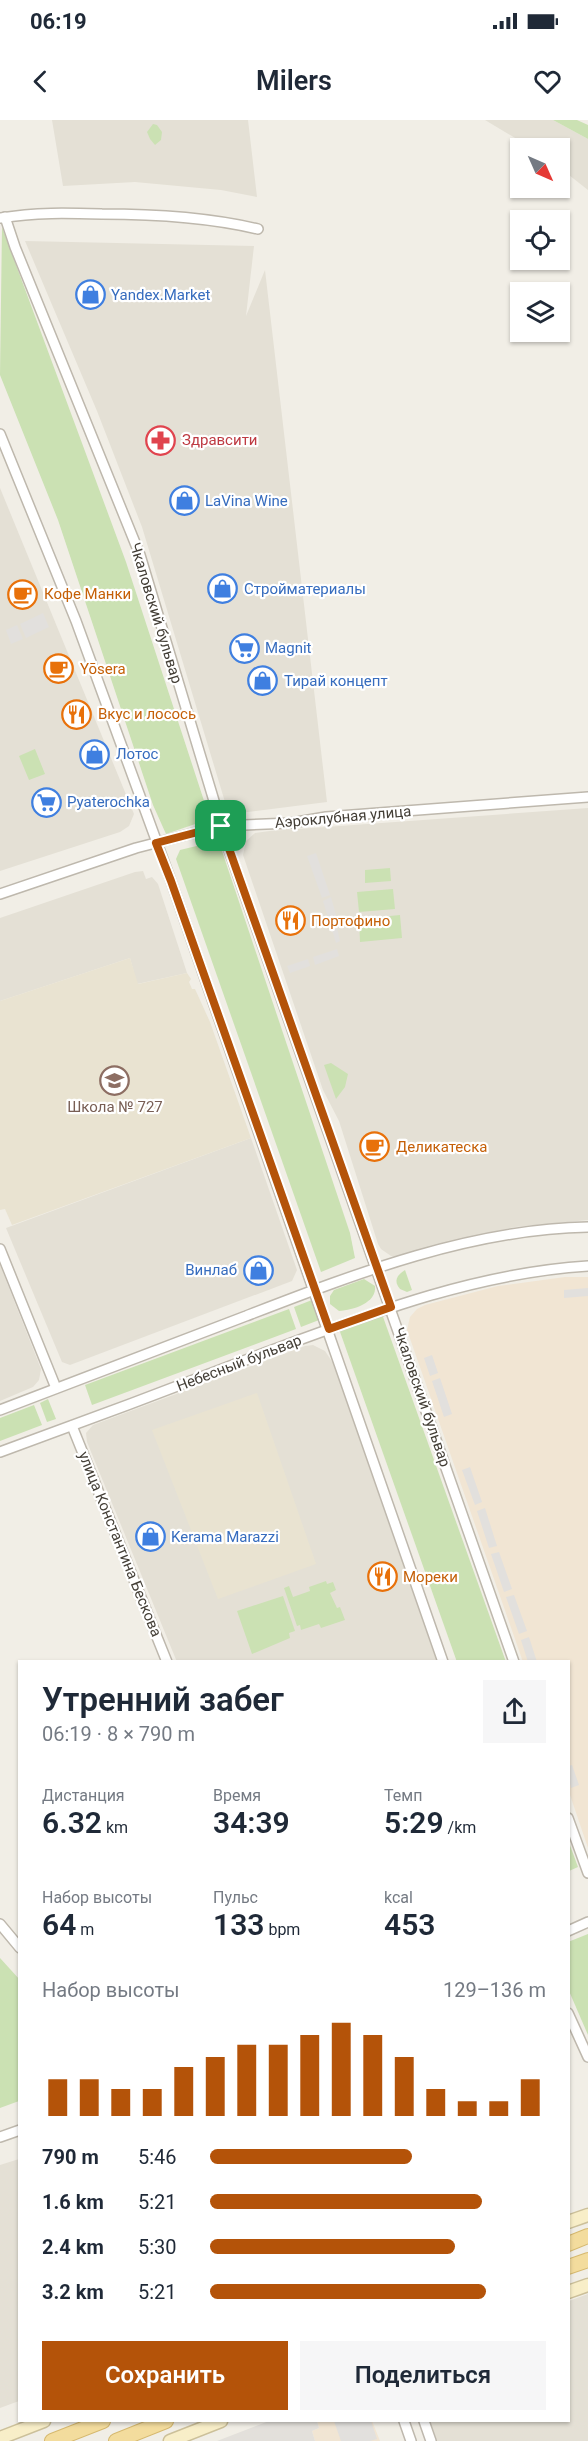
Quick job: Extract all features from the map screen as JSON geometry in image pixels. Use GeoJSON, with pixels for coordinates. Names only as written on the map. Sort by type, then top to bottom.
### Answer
{"type":"FeatureCollection","features":[{"type":"Feature","properties":{"kind":"main road"},"geometry":{"type":"LineString","coordinates":[[570,2243],[588,2236]]}},
{"type":"Feature","properties":{"kind":"main road"},"geometry":{"type":"LineString","coordinates":[[570,2266],[588,2260]]}},
{"type":"Feature","properties":{"kind":"main road"},"geometry":{"type":"LineString","coordinates":[[52,2441],[100,2422]]}},
{"type":"Feature","properties":{"kind":"main road"},"geometry":{"type":"LineString","coordinates":[[116,2441],[164,2422]]}},
{"type":"Feature","properties":{"kind":"street"},"geometry":{"type":"LineString","coordinates":[[2,218],[48,212],[141,214],[180,216],[258,229]]}},
{"type":"Feature","properties":{"kind":"street","name":"Чкаловский бульвар"},"geometry":{"type":"LineString","coordinates":[[2,218],[140,555],[221,826],[513,1660]]}},
{"type":"Feature","properties":{"kind":"street"},"geometry":{"type":"LineString","coordinates":[[0,434],[76,621],[175,892],[442,1660]]}},
{"type":"Feature","properties":{"kind":"street","name":"Аэроклубная улица"},"geometry":{"type":"LineString","coordinates":[[0,894],[156,843],[221,826],[291,823],[326,817],[588,797]]}},
{"type":"Feature","properties":{"kind":"street"},"geometry":{"type":"LineString","coordinates":[[0,1410],[315,1289],[417,1256],[507,1234],[588,1227]]}},
{"type":"Feature","properties":{"kind":"street"},"geometry":{"type":"LineString","coordinates":[[0,1249],[56,1388]]}},
{"type":"Feature","properties":{"kind":"street","name":"Небесный бульвар"},"geometry":{"type":"LineString","coordinates":[[0,1452],[391,1307],[505,1277],[554,1268],[588,1266]]}},
{"type":"Feature","properties":{"kind":"street","name":"улица Константина Бескова"},"geometry":{"type":"LineString","coordinates":[[72,1426],[166,1660]]}},
{"type":"Feature","properties":{"kind":"street"},"geometry":{"type":"LineString","coordinates":[[570,1824],[588,1873]]}},
{"type":"Feature","properties":{"kind":"street"},"geometry":{"type":"LineString","coordinates":[[570,1929],[588,1922]]}},
{"type":"Feature","properties":{"kind":"street"},"geometry":{"type":"LineString","coordinates":[[0,1924],[18,1946]]}},
{"type":"Feature","properties":{"kind":"street"},"geometry":{"type":"LineString","coordinates":[[570,2017],[588,2057]]}},
{"type":"Feature","properties":{"kind":"street"},"geometry":{"type":"LineString","coordinates":[[0,2137],[18,2131]]}},
{"type":"Feature","properties":{"kind":"street"},"geometry":{"type":"LineString","coordinates":[[570,2221],[588,2215]]}},
{"type":"Feature","properties":{"kind":"street"},"geometry":{"type":"LineString","coordinates":[[570,2291],[588,2284]]}},
{"type":"Feature","properties":{"kind":"street"},"geometry":{"type":"LineString","coordinates":[[0,2438],[41,2422]]}},
{"type":"Feature","properties":{"kind":"street"},"geometry":{"type":"LineString","coordinates":[[170,2441],[218,2422]]}},
{"type":"Feature","properties":{"kind":"street"},"geometry":{"type":"LineString","coordinates":[[404,2422],[411,2441]]}},
{"type":"Feature","properties":{"kind":"street"},"geometry":{"type":"LineString","coordinates":[[424,2422],[431,2441]]}},
{"type":"Feature","properties":{"kind":"shaded area"},"geometry":{"type":"Polygon","coordinates":[[[52,120],[248,120],[257,197],[221,190],[135,182],[63,186],[52,120]]]}},
{"type":"Feature","properties":{"kind":"shaded area"},"geometry":{"type":"Polygon","coordinates":[[[485,120],[553,120],[588,139],[588,190],[570,176],[570,138],[515,138],[485,120]]]}},
{"type":"Feature","properties":{"kind":"shaded area"},"geometry":{"type":"Polygon","coordinates":[[[25,241],[254,246],[246,316],[265,270],[327,802],[239,813],[225,802],[142,527],[97,411],[25,241]]]}},
{"type":"Feature","properties":{"kind":"shaded area"},"geometry":{"type":"Polygon","coordinates":[[[0,488],[134,814],[129,826],[120,832],[0,871],[0,488]]]}},
{"type":"Feature","properties":{"kind":"shaded area"},"geometry":{"type":"Polygon","coordinates":[[[43,613],[49,627],[26,638],[20,624],[43,613]]]}},
{"type":"Feature","properties":{"kind":"shaded area"},"geometry":{"type":"Polygon","coordinates":[[[17,625],[23,639],[11,644],[6,630],[17,625]]]}},
{"type":"Feature","properties":{"kind":"shaded area"},"geometry":{"type":"Polygon","coordinates":[[[588,808],[588,1220],[515,1227],[397,1257],[391,1256],[378,1244],[339,1121],[323,1090],[243,855],[246,841],[255,833],[270,831],[588,808]]]}},
{"type":"Feature","properties":{"kind":"shaded area"},"geometry":{"type":"Polygon","coordinates":[[[316,853],[330,895],[322,898],[307,856],[316,853]]]}},
{"type":"Feature","properties":{"kind":"shaded area"},"geometry":{"type":"Polygon","coordinates":[[[143,871],[146,879],[152,877],[158,884],[187,973],[137,984],[130,958],[0,1001],[0,918],[143,871]]]}},
{"type":"Feature","properties":{"kind":"shaded area"},"geometry":{"type":"Polygon","coordinates":[[[331,897],[338,922],[336,923],[340,941],[336,943],[323,901],[331,897]]]}},
{"type":"Feature","properties":{"kind":"shaded area"},"geometry":{"type":"Polygon","coordinates":[[[337,949],[339,956],[315,965],[313,957],[337,949]]]}},
{"type":"Feature","properties":{"kind":"shaded area","name":"Школа № 727"},"geometry":{"type":"Polygon","coordinates":[[[130,958],[138,984],[187,973],[191,979],[189,982],[192,989],[195,989],[210,1022],[251,1138],[12,1225],[5,1209],[0,1210],[0,1001],[130,958]]]}},
{"type":"Feature","properties":{"kind":"shaded area"},"geometry":{"type":"Polygon","coordinates":[[[308,959],[310,966],[290,973],[287,966],[308,959]]]}},
{"type":"Feature","properties":{"kind":"shaded area"},"geometry":{"type":"Polygon","coordinates":[[[251,1138],[297,1270],[292,1281],[70,1365],[62,1362],[6,1228],[251,1138]]]}},
{"type":"Feature","properties":{"kind":"shaded area"},"geometry":{"type":"Polygon","coordinates":[[[0,1265],[41,1369],[39,1380],[33,1387],[0,1401],[0,1265]]]}},
{"type":"Feature","properties":{"kind":"shaded area"},"geometry":{"type":"Polygon","coordinates":[[[565,1277],[588,1277],[588,1848],[570,1795],[570,1660],[522,1660],[407,1330],[410,1317],[417,1309],[425,1305],[498,1286],[565,1277]]]}},
{"type":"Feature","properties":{"kind":"shaded area"},"geometry":{"type":"Polygon","coordinates":[[[588,1288],[588,1296],[564,1298],[564,1290],[588,1288]]]}},
{"type":"Feature","properties":{"kind":"shaded area"},"geometry":{"type":"Polygon","coordinates":[[[313,1345],[325,1351],[333,1363],[436,1660],[176,1660],[87,1442],[86,1433],[93,1425],[313,1345]]]}},
{"type":"Feature","properties":{"kind":"shaded area"},"geometry":{"type":"Polygon","coordinates":[[[432,1355],[438,1373],[430,1376],[424,1358],[432,1355]]]}},
{"type":"Feature","properties":{"kind":"shaded area"},"geometry":{"type":"Polygon","coordinates":[[[440,1378],[452,1414],[444,1417],[432,1381],[440,1378]]]}},
{"type":"Feature","properties":{"kind":"shaded area"},"geometry":{"type":"Polygon","coordinates":[[[257,1393],[316,1564],[218,1599],[152,1430],[257,1393]]]}},
{"type":"Feature","properties":{"kind":"shaded area"},"geometry":{"type":"Polygon","coordinates":[[[470,1467],[482,1502],[475,1505],[462,1470],[470,1467]]]}},
{"type":"Feature","properties":{"kind":"shaded area"},"geometry":{"type":"Polygon","coordinates":[[[485,1508],[497,1546],[489,1548],[477,1511],[485,1508]]]}},
{"type":"Feature","properties":{"kind":"shaded area"},"geometry":{"type":"Polygon","coordinates":[[[499,1552],[512,1589],[504,1592],[491,1554],[499,1552]]]}},
{"type":"Feature","properties":{"kind":"shaded area"},"geometry":{"type":"Polygon","coordinates":[[[514,1595],[527,1631],[519,1634],[506,1597],[514,1595]]]}},
{"type":"Feature","properties":{"kind":"shaded area"},"geometry":{"type":"Polygon","coordinates":[[[529,1637],[536,1660],[527,1660],[521,1640],[529,1637]]]}},
{"type":"Feature","properties":{"kind":"shaded area"},"geometry":{"type":"Polygon","coordinates":[[[572,1765],[579,1785],[571,1788],[570,1784],[570,1766],[572,1765]]]}},
{"type":"Feature","properties":{"kind":"shaded area"},"geometry":{"type":"Polygon","coordinates":[[[18,2159],[18,2401],[0,2408],[0,2165],[18,2159]]]}},
{"type":"Feature","properties":{"kind":"shaded area"},"geometry":{"type":"Polygon","coordinates":[[[588,2294],[588,2441],[437,2441],[430,2422],[570,2422],[570,2301],[588,2294]]]}},
{"type":"Feature","properties":{"kind":"shaded area"},"geometry":{"type":"Polygon","coordinates":[[[266,2422],[317,2422],[319,2428],[312,2431],[315,2441],[217,2441],[266,2422]]]}},
{"type":"Feature","properties":{"kind":"shaded area"},"geometry":{"type":"Polygon","coordinates":[[[317,2422],[372,2422],[380,2441],[315,2441],[312,2431],[319,2428],[317,2422]]]}},
{"type":"Feature","properties":{"kind":"shaded area"},"geometry":{"type":"Polygon","coordinates":[[[334,2422],[371,2422],[377,2439],[370,2441],[341,2441],[334,2422]]]}},
{"type":"Feature","properties":{"kind":"green space"},"geometry":{"type":"Polygon","coordinates":[[[553,120],[577,120],[588,125],[588,139],[553,120]]]}},
{"type":"Feature","properties":{"kind":"green space"},"geometry":{"type":"Polygon","coordinates":[[[153,124],[157,125],[162,132],[161,140],[155,145],[147,132],[153,124]]]}},
{"type":"Feature","properties":{"kind":"green space"},"geometry":{"type":"Polygon","coordinates":[[[2,227],[126,562],[207,810],[204,821],[166,834],[153,805],[58,520],[0,375],[2,227]]]}},
{"type":"Feature","properties":{"kind":"green space"},"geometry":{"type":"Polygon","coordinates":[[[35,749],[45,774],[29,780],[19,756],[35,749]]]}},
{"type":"Feature","properties":{"kind":"green space"},"geometry":{"type":"Polygon","coordinates":[[[219,842],[350,1233],[355,1258],[321,1272],[176,859],[180,850],[219,842]]]}},
{"type":"Feature","properties":{"kind":"green space"},"geometry":{"type":"Polygon","coordinates":[[[390,868],[391,881],[365,883],[365,870],[390,868]]]}},
{"type":"Feature","properties":{"kind":"green space"},"geometry":{"type":"Polygon","coordinates":[[[393,889],[395,909],[359,912],[357,892],[393,889]]]}},
{"type":"Feature","properties":{"kind":"green space"},"geometry":{"type":"Polygon","coordinates":[[[400,915],[402,938],[360,942],[359,919],[400,915]]]}},
{"type":"Feature","properties":{"kind":"green space"},"geometry":{"type":"Polygon","coordinates":[[[331,1063],[348,1074],[345,1087],[336,1099],[324,1065],[331,1063]]]}},
{"type":"Feature","properties":{"kind":"green space"},"geometry":{"type":"Polygon","coordinates":[[[405,1270],[412,1290],[407,1292],[400,1289],[396,1281],[405,1270]]]}},
{"type":"Feature","properties":{"kind":"green space"},"geometry":{"type":"Polygon","coordinates":[[[364,1279],[375,1286],[375,1292],[368,1301],[357,1307],[339,1311],[330,1304],[330,1296],[334,1290],[364,1279]]]}},
{"type":"Feature","properties":{"kind":"green space"},"geometry":{"type":"Polygon","coordinates":[[[312,1300],[319,1320],[301,1327],[294,1307],[312,1300]]]}},
{"type":"Feature","properties":{"kind":"green space"},"geometry":{"type":"Polygon","coordinates":[[[289,1309],[296,1329],[92,1405],[85,1385],[289,1309]]]}},
{"type":"Feature","properties":{"kind":"green space"},"geometry":{"type":"Polygon","coordinates":[[[382,1314],[505,1660],[456,1660],[339,1329],[382,1314]]]}},
{"type":"Feature","properties":{"kind":"green space"},"geometry":{"type":"Polygon","coordinates":[[[48,1399],[56,1419],[47,1422],[40,1403],[48,1399]]]}},
{"type":"Feature","properties":{"kind":"green space"},"geometry":{"type":"Polygon","coordinates":[[[34,1405],[42,1425],[0,1441],[0,1418],[34,1405]]]}},
{"type":"Feature","properties":{"kind":"green space"},"geometry":{"type":"Polygon","coordinates":[[[326,1581],[327,1584],[333,1582],[336,1590],[330,1593],[337,1608],[340,1607],[345,1620],[321,1628],[319,1624],[301,1630],[300,1625],[297,1626],[284,1588],[289,1586],[293,1597],[310,1591],[309,1587],[326,1581]]]}},
{"type":"Feature","properties":{"kind":"green space"},"geometry":{"type":"Polygon","coordinates":[[[283,1596],[295,1631],[289,1633],[290,1638],[252,1654],[237,1611],[283,1596]]]}},
{"type":"Feature","properties":{"kind":"green space"},"geometry":{"type":"Polygon","coordinates":[[[570,1845],[578,1867],[570,1871],[570,1845]]]}},
{"type":"Feature","properties":{"kind":"green space"},"geometry":{"type":"Polygon","coordinates":[[[588,1934],[588,2035],[570,1993],[570,1941],[588,1934]]]}},
{"type":"Feature","properties":{"kind":"green space"},"geometry":{"type":"Polygon","coordinates":[[[0,1958],[18,1978],[18,2101],[0,2108],[0,1958]]]}},
{"type":"Feature","properties":{"kind":"place","name":"Yandex.Market"},"geometry":{"type":"Point","coordinates":[90,295]}},
{"type":"Feature","properties":{"kind":"place","name":"Здравсити"},"geometry":{"type":"Point","coordinates":[161,440]}},
{"type":"Feature","properties":{"kind":"place","name":"LaVina Wine"},"geometry":{"type":"Point","coordinates":[184,501]}},
{"type":"Feature","properties":{"kind":"place","name":"Стройматериалы"},"geometry":{"type":"Point","coordinates":[223,589]}},
{"type":"Feature","properties":{"kind":"place","name":"Кофе Манки"},"geometry":{"type":"Point","coordinates":[23,594]}},
{"type":"Feature","properties":{"kind":"place","name":"Magnit"},"geometry":{"type":"Point","coordinates":[244,648]}},
{"type":"Feature","properties":{"kind":"place","name":"Yōsera"},"geometry":{"type":"Point","coordinates":[59,669]}},
{"type":"Feature","properties":{"kind":"place","name":"Тирай концепт"},"geometry":{"type":"Point","coordinates":[263,681]}},
{"type":"Feature","properties":{"kind":"place","name":"Вкус и лосось"},"geometry":{"type":"Point","coordinates":[77,714]}},
{"type":"Feature","properties":{"kind":"place","name":"Лотос"},"geometry":{"type":"Point","coordinates":[95,754]}},
{"type":"Feature","properties":{"kind":"place","name":"Pyaterochka"},"geometry":{"type":"Point","coordinates":[46,802]}},
{"type":"Feature","properties":{"kind":"place","name":"Портофино"},"geometry":{"type":"Point","coordinates":[290,921]}},
{"type":"Feature","properties":{"kind":"place","name":"Школа № 727"},"geometry":{"type":"Point","coordinates":[115,1080]}},
{"type":"Feature","properties":{"kind":"place","name":"Деликатеска"},"geometry":{"type":"Point","coordinates":[375,1147]}},
{"type":"Feature","properties":{"kind":"place","name":"Винлаб"},"geometry":{"type":"Point","coordinates":[258,1270]}},
{"type":"Feature","properties":{"kind":"place","name":"Kerama Marazzi"},"geometry":{"type":"Point","coordinates":[150,1537]}},
{"type":"Feature","properties":{"kind":"place","name":"Мореки"},"geometry":{"type":"Point","coordinates":[382,1577]}},
{"type":"Feature","properties":{"kind":"route"},"geometry":{"type":"LineString","coordinates":[[221,826],[391,1307],[329,1329],[156,843],[221,826]]}}]}
